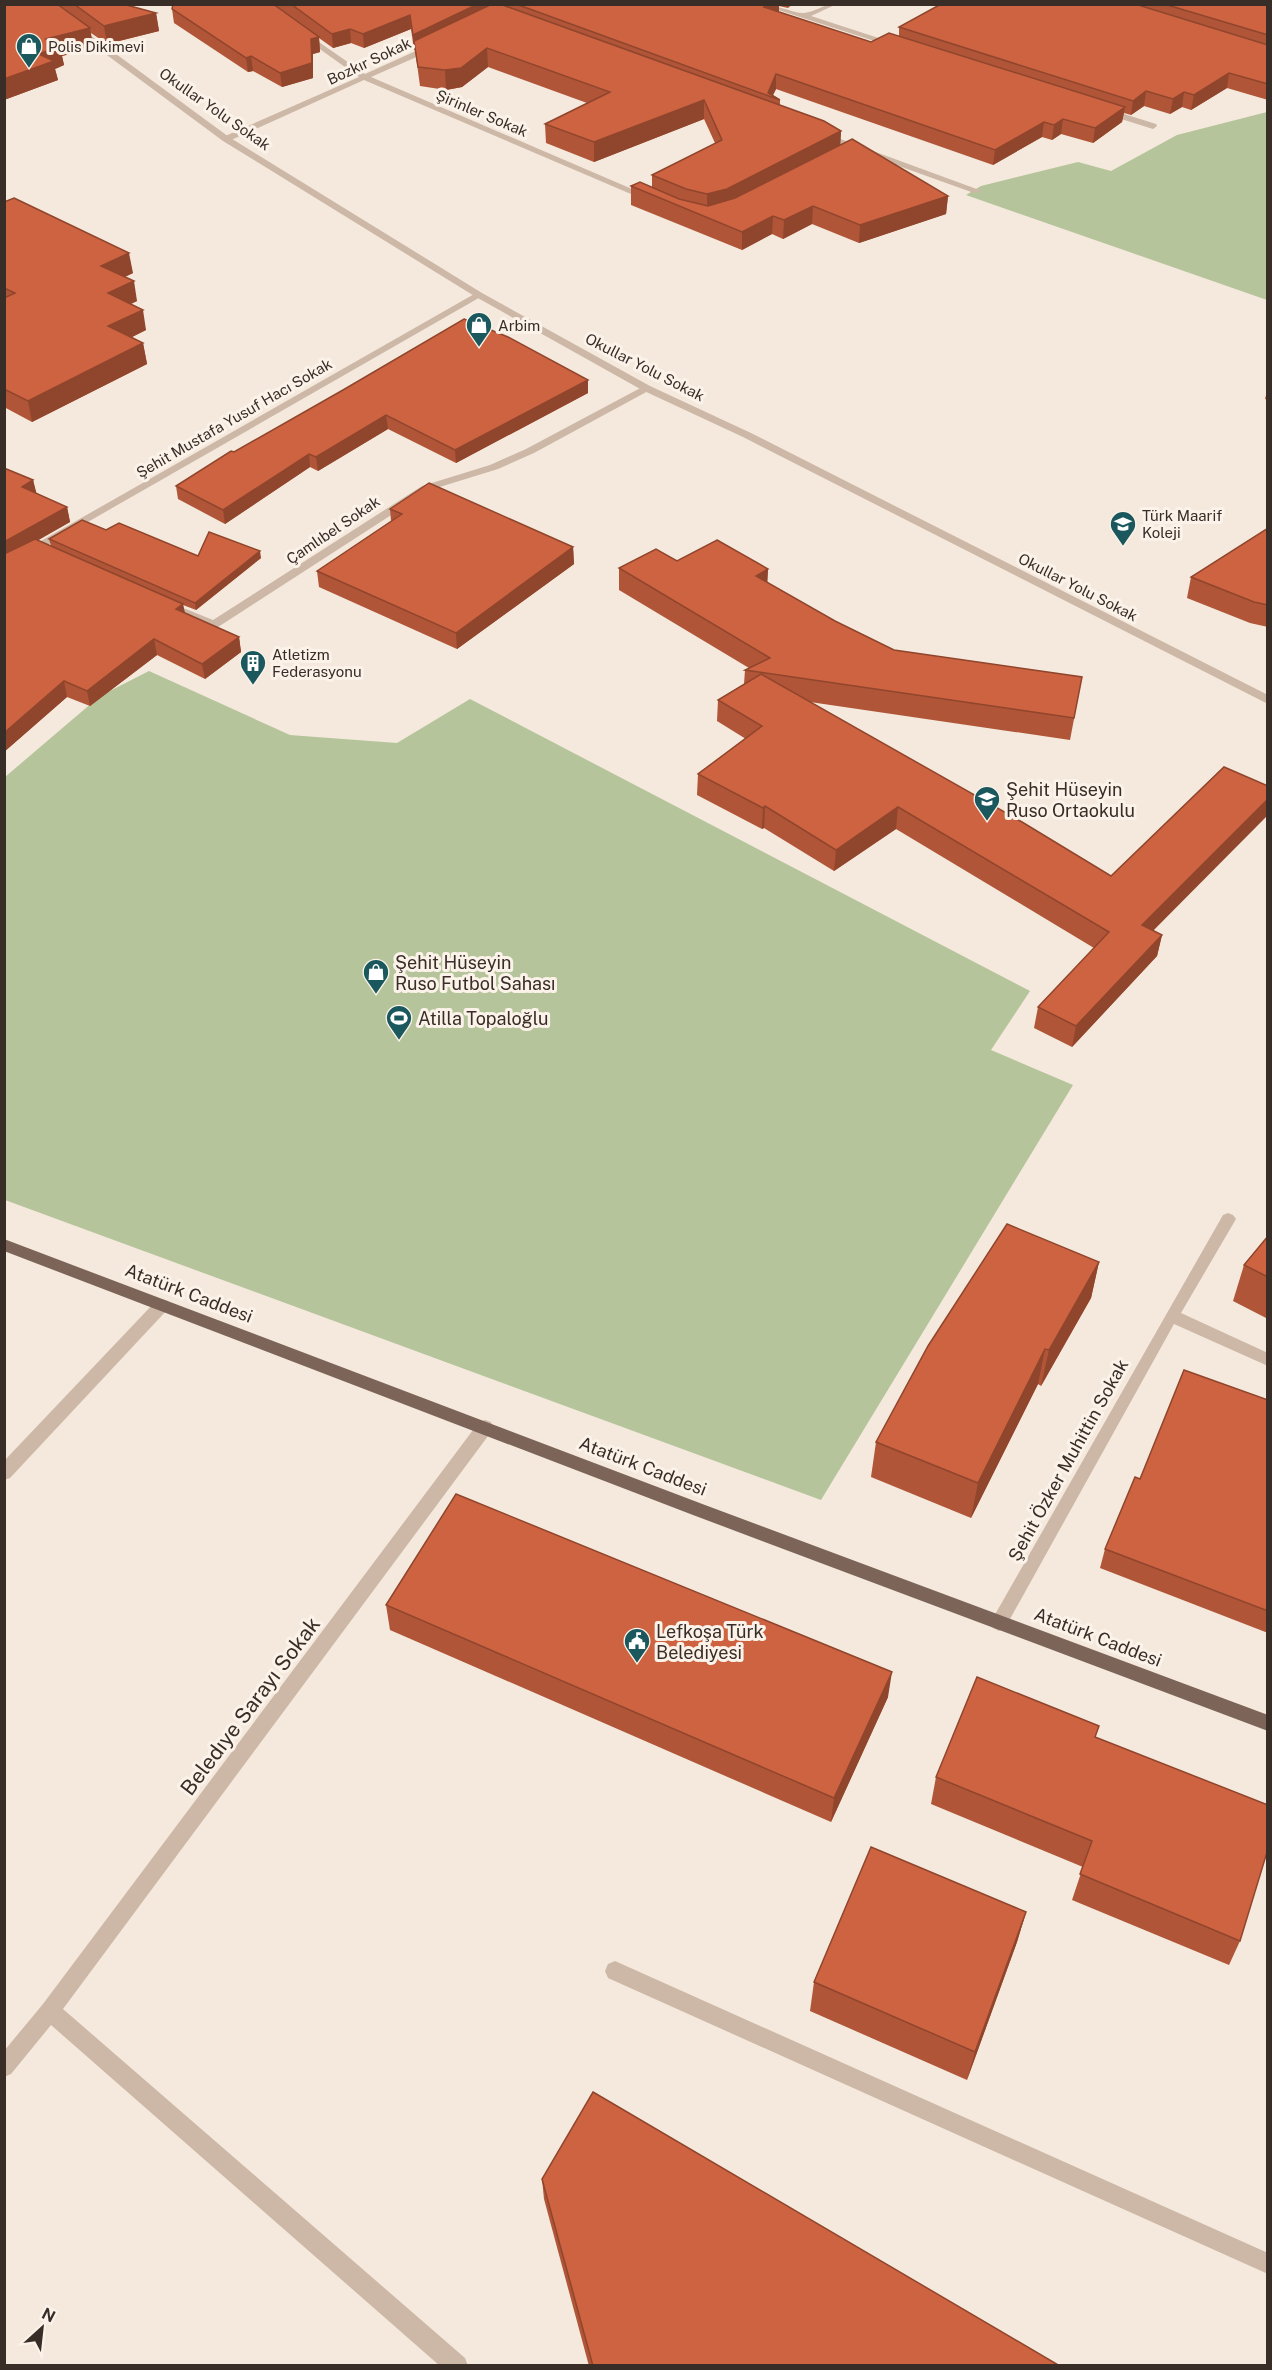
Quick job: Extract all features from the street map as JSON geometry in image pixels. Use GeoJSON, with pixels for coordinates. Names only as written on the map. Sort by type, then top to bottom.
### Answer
{"type":"FeatureCollection","features":[{"type":"Feature","properties":{"kind":"main road","name":"Atatürk Caddesi"},"geometry":{"type":"LineString","coordinates":[[4,1245],[1268,1723]]}},
{"type":"Feature","properties":{"kind":"street","name":"Okullar Yolu Sokak"},"geometry":{"type":"LineString","coordinates":[[42,4],[226,139],[479,295],[646,387],[747,435],[1268,700]]}},
{"type":"Feature","properties":{"kind":"street"},"geometry":{"type":"LineString","coordinates":[[764,4],[905,48]]}},
{"type":"Feature","properties":{"kind":"street"},"geometry":{"type":"LineString","coordinates":[[804,16],[834,4]]}},
{"type":"Feature","properties":{"kind":"street","name":"Şirinler Sokak"},"geometry":{"type":"LineString","coordinates":[[292,26],[366,78],[660,203]]}},
{"type":"Feature","properties":{"kind":"street","name":"Bozkır Sokak"},"geometry":{"type":"LineString","coordinates":[[226,139],[366,78],[446,40]]}},
{"type":"Feature","properties":{"kind":"street"},"geometry":{"type":"LineString","coordinates":[[1096,108],[1153,126]]}},
{"type":"Feature","properties":{"kind":"street"},"geometry":{"type":"LineString","coordinates":[[812,131],[977,191]]}},
{"type":"Feature","properties":{"kind":"street"},"geometry":{"type":"LineString","coordinates":[[845,153],[856,148]]}},
{"type":"Feature","properties":{"kind":"street","name":"Şehit Mustafa Yusuf Hacı Sokak"},"geometry":{"type":"LineString","coordinates":[[4,567],[44,550],[479,295]]}},
{"type":"Feature","properties":{"kind":"street","name":"Çamlıbel Sokak"},"geometry":{"type":"LineString","coordinates":[[159,601],[214,626],[426,488],[494,467],[530,452],[646,387]]}},
{"type":"Feature","properties":{"kind":"street","name":"Şehit Özker Muhittin Sokak"},"geometry":{"type":"LineString","coordinates":[[999,1623],[1228,1219]]}},
{"type":"Feature","properties":{"kind":"street"},"geometry":{"type":"LineString","coordinates":[[5,1472],[162,1305]]}},
{"type":"Feature","properties":{"kind":"street"},"geometry":{"type":"LineString","coordinates":[[1171,1316],[1268,1360]]}},
{"type":"Feature","properties":{"kind":"street","name":"Beledıye Sarayı Sokak"},"geometry":{"type":"LineString","coordinates":[[4,2067],[50,2011],[485,1427]]}},
{"type":"Feature","properties":{"kind":"street"},"geometry":{"type":"LineString","coordinates":[[615,1971],[1268,2264]]}},
{"type":"Feature","properties":{"kind":"street"},"geometry":{"type":"LineString","coordinates":[[50,2011],[457,2366]]}},
{"type":"Feature","properties":{"kind":"green space"},"geometry":{"type":"Polygon","coordinates":[[[1267,112],[1267,300],[966,195],[981,186],[1078,162],[1111,171],[1177,135],[1267,112]]]}},
{"type":"Feature","properties":{"kind":"green space"},"geometry":{"type":"Polygon","coordinates":[[[149,671],[290,735],[397,743],[470,699],[1030,991],[991,1050],[1073,1085],[821,1500],[5,1200],[5,777],[100,696],[149,671]]]}},
{"type":"Feature","properties":{"kind":"building"},"geometry":{"type":"Polygon","coordinates":[[[4,4],[57,4],[90,28],[46,39],[60,46],[39,54],[54,61],[4,79],[4,4]]]}},
{"type":"Feature","properties":{"kind":"building"},"geometry":{"type":"Polygon","coordinates":[[[74,4],[123,4],[156,13],[104,26],[74,4]]]}},
{"type":"Feature","properties":{"kind":"building"},"geometry":{"type":"Polygon","coordinates":[[[173,4],[273,4],[319,37],[311,39],[312,63],[280,73],[251,56],[246,58],[172,9],[173,4]]]}},
{"type":"Feature","properties":{"kind":"building"},"geometry":{"type":"Polygon","coordinates":[[[291,4],[478,4],[413,35],[410,15],[363,34],[350,29],[332,34],[291,4]]]}},
{"type":"Feature","properties":{"kind":"building"},"geometry":{"type":"Polygon","coordinates":[[[492,4],[500,4],[824,121],[841,131],[727,189],[707,194],[686,189],[652,175],[722,140],[704,100],[594,142],[545,124],[610,92],[487,48],[461,68],[445,70],[418,67],[414,41],[492,4]]]}},
{"type":"Feature","properties":{"kind":"building"},"geometry":{"type":"Polygon","coordinates":[[[516,4],[769,4],[764,7],[871,42],[889,33],[1125,107],[1095,128],[1063,119],[1054,125],[1044,122],[995,150],[776,74],[768,93],[780,100],[516,4]]]}},
{"type":"Feature","properties":{"kind":"building"},"geometry":{"type":"Polygon","coordinates":[[[941,4],[1135,4],[1268,45],[1268,84],[1229,73],[1194,95],[1184,92],[1173,99],[1146,91],[1133,101],[899,27],[941,4]]]}},
{"type":"Feature","properties":{"kind":"building"},"geometry":{"type":"Polygon","coordinates":[[[1164,4],[1268,4],[1268,35],[1164,4]]]}},
{"type":"Feature","properties":{"kind":"building"},"geometry":{"type":"Polygon","coordinates":[[[852,139],[948,196],[860,225],[813,206],[784,220],[773,216],[742,232],[631,186],[640,182],[679,199],[708,206],[735,198],[852,139]]]}},
{"type":"Feature","properties":{"kind":"building"},"geometry":{"type":"Polygon","coordinates":[[[14,198],[129,253],[101,266],[134,281],[108,293],[143,310],[108,326],[143,343],[28,401],[4,389],[4,298],[15,293],[4,288],[4,202],[14,198]]]}},
{"type":"Feature","properties":{"kind":"building"},"geometry":{"type":"Polygon","coordinates":[[[464,319],[508,337],[588,380],[455,450],[386,415],[316,457],[309,454],[223,510],[176,486],[231,451],[234,452],[464,319]]]}},
{"type":"Feature","properties":{"kind":"building"},"geometry":{"type":"Polygon","coordinates":[[[4,468],[33,480],[22,487],[67,507],[4,542],[4,468]]]}},
{"type":"Feature","properties":{"kind":"building"},"geometry":{"type":"Polygon","coordinates":[[[429,483],[573,547],[456,633],[317,571],[402,514],[390,509],[429,483]]]}},
{"type":"Feature","properties":{"kind":"building"},"geometry":{"type":"Polygon","coordinates":[[[82,520],[106,530],[119,523],[198,556],[209,532],[260,551],[195,603],[49,539],[82,520]]]}},
{"type":"Feature","properties":{"kind":"building"},"geometry":{"type":"Polygon","coordinates":[[[1268,528],[1268,605],[1254,602],[1191,577],[1268,528]]]}},
{"type":"Feature","properties":{"kind":"building"},"geometry":{"type":"Polygon","coordinates":[[[35,539],[183,604],[176,609],[239,637],[202,664],[154,639],[87,691],[64,681],[4,733],[4,554],[35,539]]]}},
{"type":"Feature","properties":{"kind":"building"},"geometry":{"type":"Polygon","coordinates":[[[717,540],[768,569],[756,576],[835,621],[894,650],[1082,677],[1074,718],[745,670],[770,658],[619,568],[656,549],[677,561],[717,540]]]}},
{"type":"Feature","properties":{"kind":"building"},"geometry":{"type":"Polygon","coordinates":[[[761,674],[1022,822],[1111,876],[1224,767],[1268,786],[1268,799],[1142,925],[1162,935],[1076,1026],[1038,1007],[1109,932],[898,807],[836,850],[765,806],[763,808],[698,774],[762,726],[718,700],[761,674]]]}},
{"type":"Feature","properties":{"kind":"building"},"geometry":{"type":"Polygon","coordinates":[[[1007,1224],[1099,1262],[1049,1350],[1045,1349],[978,1483],[876,1442],[928,1346],[1007,1224]]]}},
{"type":"Feature","properties":{"kind":"building"},"geometry":{"type":"Polygon","coordinates":[[[1268,1236],[1268,1277],[1244,1265],[1268,1236]]]}},
{"type":"Feature","properties":{"kind":"building"},"geometry":{"type":"Polygon","coordinates":[[[1184,1370],[1268,1400],[1268,1611],[1105,1549],[1135,1477],[1140,1479],[1184,1370]]]}},
{"type":"Feature","properties":{"kind":"building","name":"Lefkoşa Türk Belediyesi"},"geometry":{"type":"Polygon","coordinates":[[[456,1494],[892,1672],[834,1798],[386,1605],[456,1494]]]}},
{"type":"Feature","properties":{"kind":"building"},"geometry":{"type":"Polygon","coordinates":[[[977,1677],[1099,1726],[1095,1737],[1268,1805],[1268,1849],[1240,1941],[1080,1874],[1092,1841],[936,1777],[977,1677]]]}},
{"type":"Feature","properties":{"kind":"building"},"geometry":{"type":"Polygon","coordinates":[[[871,1847],[1026,1912],[975,2052],[814,1982],[871,1847]]]}},
{"type":"Feature","properties":{"kind":"building"},"geometry":{"type":"Polygon","coordinates":[[[593,2092],[1060,2366],[593,2366],[542,2179],[593,2092]]]}},
{"type":"Feature","properties":{"kind":"place","name":"Polis Dikimevi"},"geometry":{"type":"Point","coordinates":[29,69]}},
{"type":"Feature","properties":{"kind":"place","name":"Arbim"},"geometry":{"type":"Point","coordinates":[479,348]}},
{"type":"Feature","properties":{"kind":"place","name":"Türk Maarif Koleji"},"geometry":{"type":"Point","coordinates":[1123,547]}},
{"type":"Feature","properties":{"kind":"place","name":"Atletizm Federasyonu"},"geometry":{"type":"Point","coordinates":[253,686]}},
{"type":"Feature","properties":{"kind":"place","name":"Şehit Hüseyin Ruso Ortaokulu"},"geometry":{"type":"Point","coordinates":[987,822]}},
{"type":"Feature","properties":{"kind":"place","name":"Şehit Hüseyin Ruso Futbol Sahası"},"geometry":{"type":"Point","coordinates":[376,995]}},
{"type":"Feature","properties":{"kind":"place","name":"Atilla Topaloğlu"},"geometry":{"type":"Point","coordinates":[399,1041]}},
{"type":"Feature","properties":{"kind":"place","name":"Lefkoşa Türk Belediyesi"},"geometry":{"type":"Point","coordinates":[637,1664]}}]}
